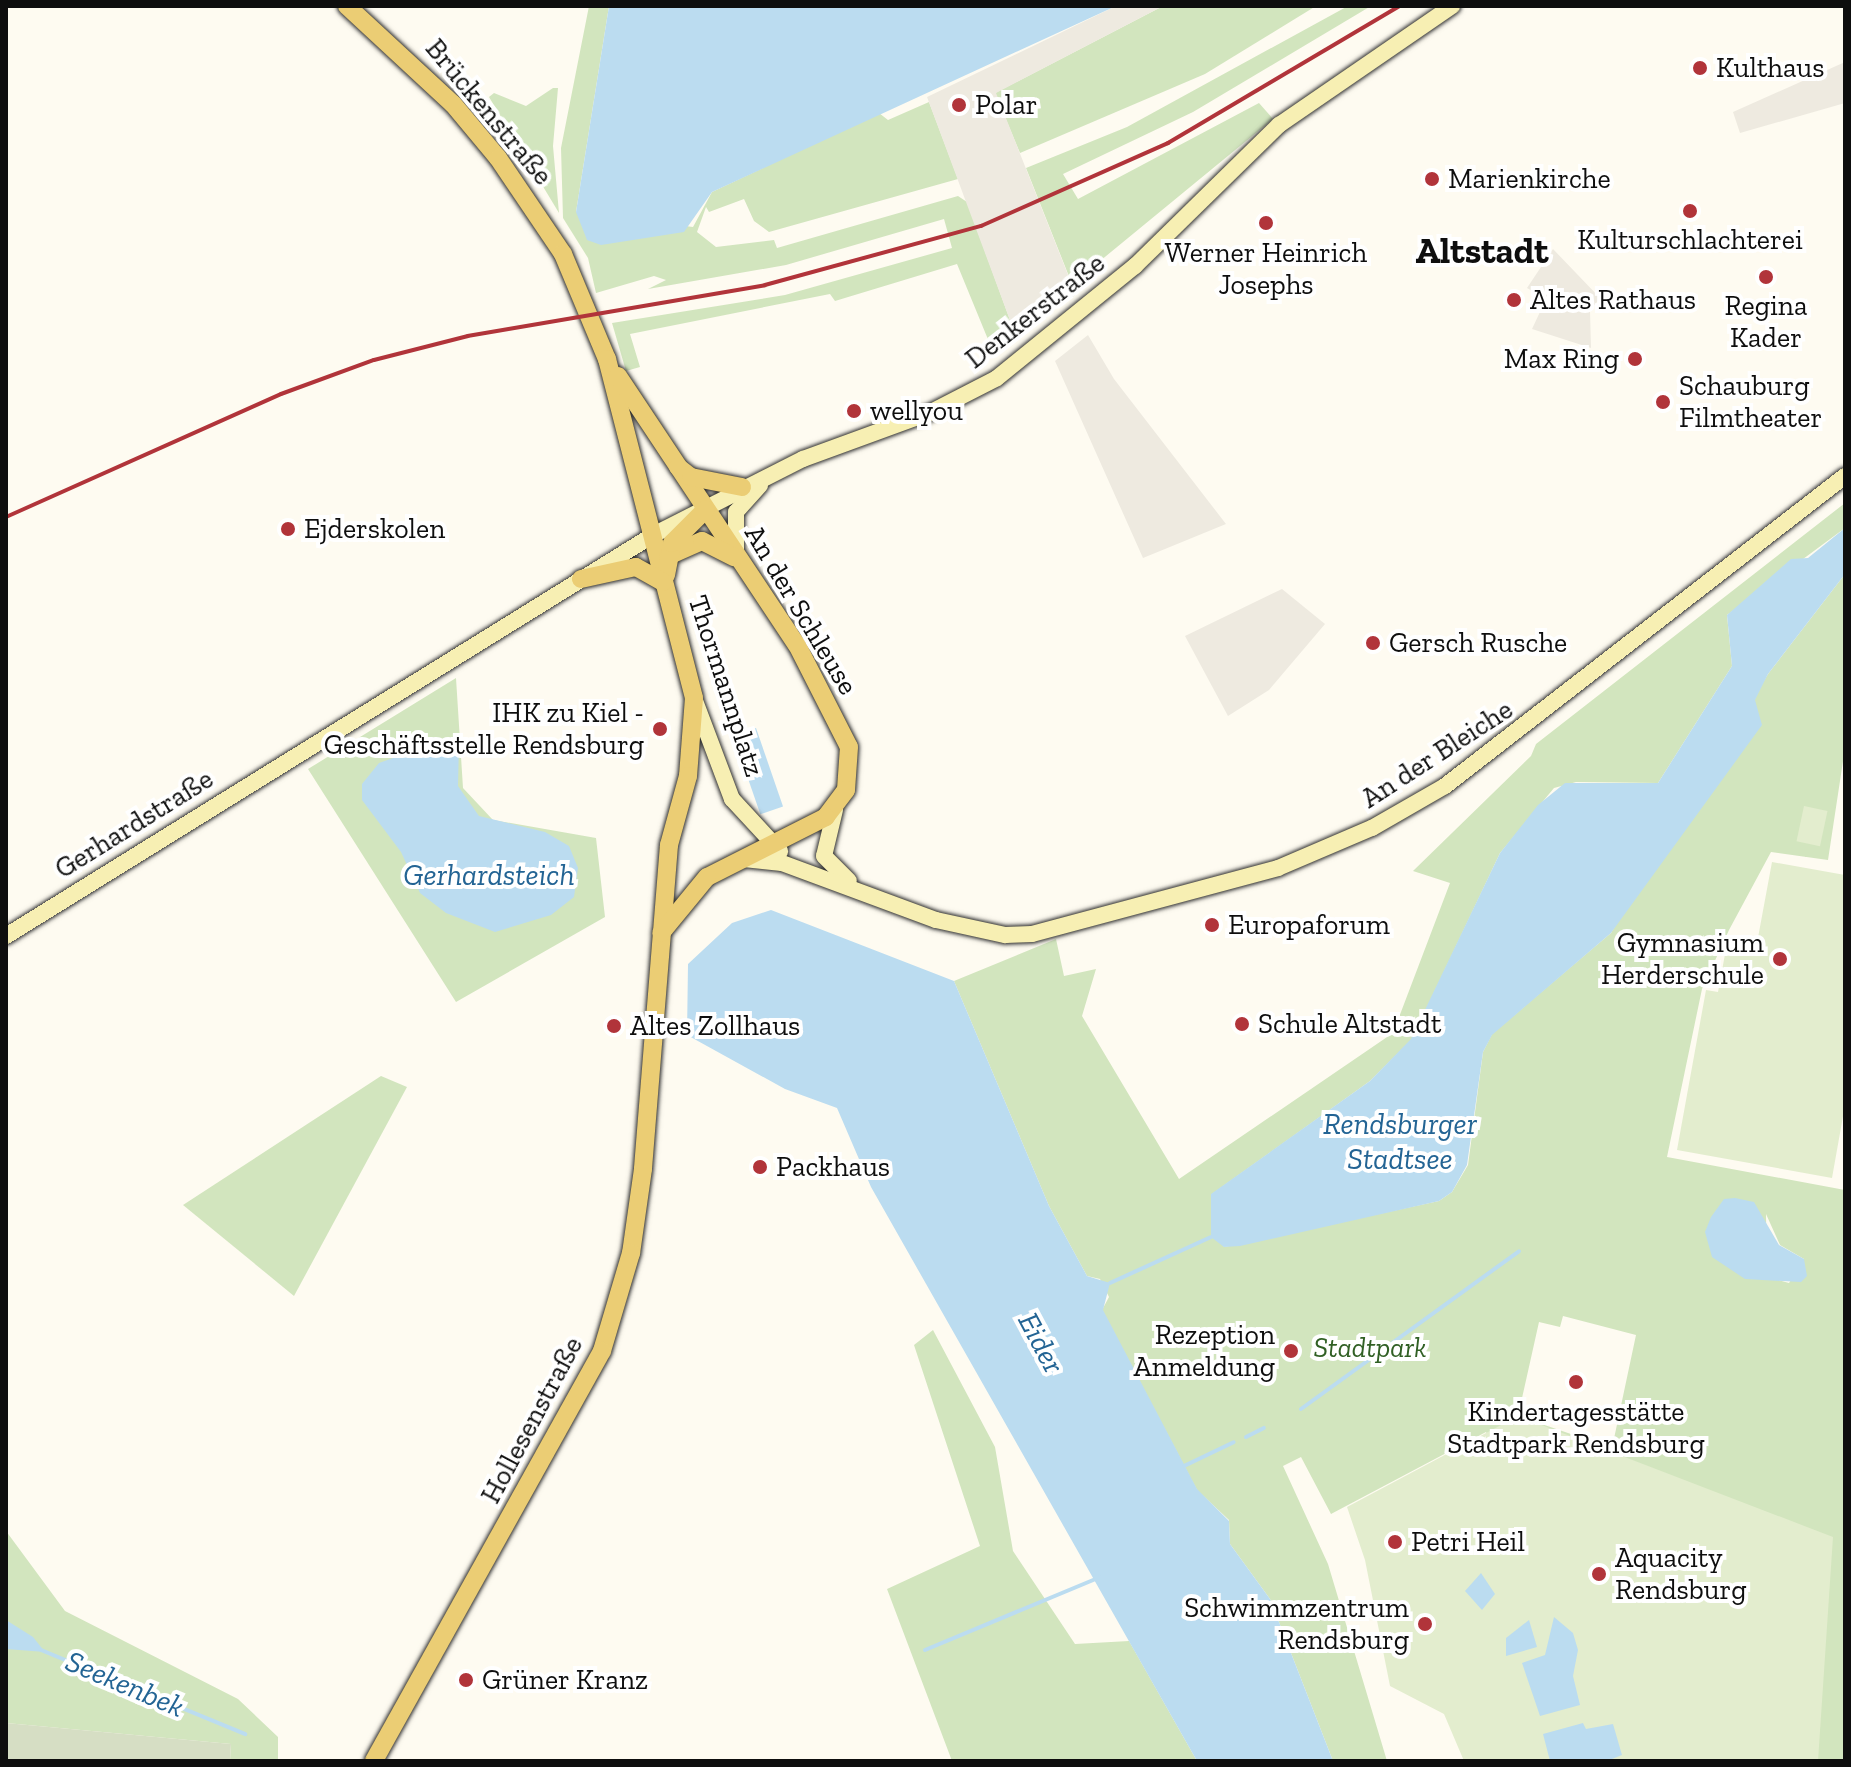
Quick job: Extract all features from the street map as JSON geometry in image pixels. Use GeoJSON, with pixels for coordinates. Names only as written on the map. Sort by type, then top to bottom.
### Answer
{"type":"FeatureCollection","features":[{"type":"Feature","properties":{"kind":"main road","name":"Brückenstraße"},"geometry":{"type":"LineString","coordinates":[[347,6],[403,52],[498,158],[563,254],[607,359],[656,533]]}},
{"type":"Feature","properties":{"kind":"main road","name":"Denkerstraße"},"geometry":{"type":"LineString","coordinates":[[706,509],[742,487],[929,413],[997,378],[1135,266],[1235,161],[1311,99],[1452,6]]}},
{"type":"Feature","properties":{"kind":"main road","name":"Brückenstraße"},"geometry":{"type":"LineString","coordinates":[[607,359],[667,457],[706,509]]}},
{"type":"Feature","properties":{"kind":"main road"},"geometry":{"type":"LineString","coordinates":[[667,457],[691,477],[742,487]]}},
{"type":"Feature","properties":{"kind":"main road"},"geometry":{"type":"LineString","coordinates":[[739,561],[732,535],[736,512],[777,472]]}},
{"type":"Feature","properties":{"kind":"main road","name":"An der Bleiche"},"geometry":{"type":"LineString","coordinates":[[770,842],[799,868],[969,930],[1032,934],[1278,868],[1326,849],[1445,786],[1845,476]]}},
{"type":"Feature","properties":{"kind":"main road"},"geometry":{"type":"LineString","coordinates":[[581,579],[656,533],[706,509]]}},
{"type":"Feature","properties":{"kind":"main road"},"geometry":{"type":"LineString","coordinates":[[664,584],[667,557],[680,530],[706,509]]}},
{"type":"Feature","properties":{"kind":"main road","name":"An der Schleuse"},"geometry":{"type":"LineString","coordinates":[[706,509],[797,645],[849,747],[846,790]]}},
{"type":"Feature","properties":{"kind":"main road"},"geometry":{"type":"LineString","coordinates":[[656,533],[680,530],[722,548],[739,561]]}},
{"type":"Feature","properties":{"kind":"main road","name":"Thormannplatz"},"geometry":{"type":"LineString","coordinates":[[656,533],[664,584],[694,698],[732,799],[770,842]]}},
{"type":"Feature","properties":{"kind":"main road"},"geometry":{"type":"LineString","coordinates":[[667,557],[687,542],[722,548]]}},
{"type":"Feature","properties":{"kind":"main road"},"geometry":{"type":"LineString","coordinates":[[581,579],[627,567],[652,571],[664,584]]}},
{"type":"Feature","properties":{"kind":"main road","name":"Gerhardstraße"},"geometry":{"type":"LineString","coordinates":[[6,936],[473,642],[581,579]]}},
{"type":"Feature","properties":{"kind":"main road","name":"Hollesenstraße"},"geometry":{"type":"LineString","coordinates":[[374,1761],[602,1351],[631,1253],[643,1169],[659,935],[669,845],[688,776],[694,698]]}},
{"type":"Feature","properties":{"kind":"main road"},"geometry":{"type":"LineString","coordinates":[[846,790],[826,828],[824,856],[860,889]]}},
{"type":"Feature","properties":{"kind":"main road"},"geometry":{"type":"LineString","coordinates":[[659,935],[707,877],[770,842],[826,817],[846,790]]}},
{"type":"Feature","properties":{"kind":"main road"},"geometry":{"type":"LineString","coordinates":[[744,859],[799,868]]}},
{"type":"Feature","properties":{"kind":"green space"},"geometry":{"type":"Polygon","coordinates":[[[589,6],[609,6],[576,212],[693,227],[712,192],[879,113],[888,120],[929,102],[958,179],[769,232],[754,221],[744,199],[709,212],[706,207],[697,232],[716,247],[774,240],[777,248],[958,196],[967,202],[1014,331],[994,354],[957,264],[835,301],[830,294],[630,334],[640,367],[626,371],[612,323],[785,295],[952,248],[944,219],[786,265],[648,289],[666,280],[654,276],[596,293],[588,258],[563,218],[561,148],[589,6]]]}},
{"type":"Feature","properties":{"kind":"green space"},"geometry":{"type":"Polygon","coordinates":[[[1163,6],[1316,6],[1205,74],[1020,153],[995,93],[1163,6]]]}},
{"type":"Feature","properties":{"kind":"green space"},"geometry":{"type":"Polygon","coordinates":[[[1348,6],[1371,6],[1193,112],[1063,174],[1078,199],[1259,103],[1273,119],[1072,284],[1026,168],[1127,127],[1348,6]]]}},
{"type":"Feature","properties":{"kind":"green space"},"geometry":{"type":"Polygon","coordinates":[[[553,88],[558,88],[553,146],[559,213],[489,97],[494,93],[526,106],[553,88]]]}},
{"type":"Feature","properties":{"kind":"green space","name":"Stadtpark"},"geometry":{"type":"Polygon","coordinates":[[[1845,503],[1845,528],[1727,615],[1732,666],[1658,783],[1576,782],[1554,788],[1500,853],[1412,1039],[1370,1081],[1212,1194],[1224,1247],[1439,1201],[1452,1192],[1468,1165],[1483,1052],[1492,1034],[1611,933],[1768,674],[1845,574],[1845,748],[1828,860],[1771,852],[1729,930],[1702,989],[1667,1157],[1845,1190],[1845,1761],[1636,1761],[1486,1432],[1331,1514],[1301,1457],[1283,1466],[1328,1564],[1387,1761],[1333,1761],[1270,1599],[1230,1544],[1229,1520],[1197,1490],[1102,1310],[1109,1297],[1100,1279],[1087,1276],[1049,1206],[954,981],[1056,939],[1064,976],[1096,969],[1082,1016],[1179,1179],[1393,1033],[1450,883],[1413,871],[1531,756],[1536,744],[1845,503]],[[1766,1214],[1767,1277],[1789,1283],[1804,1259],[1780,1245],[1766,1214]],[[1563,1316],[1560,1327],[1539,1322],[1518,1416],[1612,1448],[1636,1335],[1563,1316]]]}},
{"type":"Feature","properties":{"kind":"green space"},"geometry":{"type":"Polygon","coordinates":[[[456,678],[463,788],[493,820],[596,838],[605,917],[456,1002],[308,769],[456,678]]]}},
{"type":"Feature","properties":{"kind":"green space"},"geometry":{"type":"Polygon","coordinates":[[[1804,806],[1827,811],[1820,846],[1797,841],[1804,806]]]}},
{"type":"Feature","properties":{"kind":"green space","name":"Gymnasium Herderschule"},"geometry":{"type":"Polygon","coordinates":[[[1772,862],[1845,875],[1845,1105],[1832,1178],[1677,1150],[1706,990],[1718,992],[1728,938],[1757,943],[1772,862]]]}},
{"type":"Feature","properties":{"kind":"green space"},"geometry":{"type":"Polygon","coordinates":[[[381,1076],[407,1087],[294,1296],[183,1205],[381,1076]]]}},
{"type":"Feature","properties":{"kind":"green space"},"geometry":{"type":"Polygon","coordinates":[[[933,1330],[995,1447],[1013,1551],[1075,1644],[1129,1641],[1197,1761],[952,1761],[887,1589],[980,1546],[914,1345],[933,1330]]]}},
{"type":"Feature","properties":{"kind":"green space","name":"Aquacity Rendsburg"},"geometry":{"type":"Polygon","coordinates":[[[1518,1416],[1833,1537],[1818,1761],[1464,1761],[1444,1714],[1390,1686],[1365,1560],[1347,1507],[1518,1416]]]}},
{"type":"Feature","properties":{"kind":"green space"},"geometry":{"type":"Polygon","coordinates":[[[6,1531],[65,1611],[238,1699],[278,1737],[278,1761],[230,1761],[231,1744],[6,1723],[6,1531]]]}},
{"type":"Feature","properties":{"kind":"green space"},"geometry":{"type":"Polygon","coordinates":[[[6,1723],[231,1744],[230,1761],[6,1761],[6,1723]]]}},
{"type":"Feature","properties":{"kind":"shaded area"},"geometry":{"type":"Polygon","coordinates":[[[1116,6],[1163,6],[996,93],[1076,295],[1014,331],[927,97],[1116,6]]]}},
{"type":"Feature","properties":{"kind":"shaded area"},"geometry":{"type":"Polygon","coordinates":[[[1845,62],[1845,103],[1740,133],[1733,112],[1845,62]]]}},
{"type":"Feature","properties":{"kind":"shaded area"},"geometry":{"type":"Polygon","coordinates":[[[1553,249],[1600,298],[1590,311],[1591,348],[1532,329],[1546,299],[1527,288],[1553,249]]]}},
{"type":"Feature","properties":{"kind":"shaded area"},"geometry":{"type":"Polygon","coordinates":[[[1088,335],[1114,379],[1226,524],[1143,558],[1055,361],[1088,335]]]}},
{"type":"Feature","properties":{"kind":"shaded area"},"geometry":{"type":"Polygon","coordinates":[[[1282,589],[1325,624],[1269,690],[1228,716],[1185,636],[1282,589]]]}},
{"type":"Feature","properties":{"kind":"water"},"geometry":{"type":"Polygon","coordinates":[[[609,6],[1116,6],[712,192],[684,232],[601,245],[587,240],[576,212],[609,6]]]}},
{"type":"Feature","properties":{"kind":"water","name":"Rendsburger Stadtsee"},"geometry":{"type":"Polygon","coordinates":[[[1845,528],[1845,574],[1768,674],[1755,700],[1762,725],[1611,933],[1492,1035],[1483,1052],[1467,1165],[1452,1192],[1439,1201],[1240,1246],[1224,1247],[1211,1237],[1211,1194],[1370,1081],[1411,1039],[1500,853],[1538,805],[1565,783],[1658,783],[1732,666],[1727,615],[1791,559],[1808,558],[1845,528]]]}},
{"type":"Feature","properties":{"kind":"water"},"geometry":{"type":"Polygon","coordinates":[[[756,728],[783,806],[760,814],[733,736],[756,728]]]}},
{"type":"Feature","properties":{"kind":"water","name":"Gerhardsteich"},"geometry":{"type":"Polygon","coordinates":[[[441,741],[459,744],[458,786],[479,816],[545,832],[569,846],[578,868],[574,897],[551,915],[495,932],[446,913],[420,893],[401,852],[362,800],[362,784],[379,763],[441,741]]]}},
{"type":"Feature","properties":{"kind":"water","name":"Eider"},"geometry":{"type":"Polygon","coordinates":[[[771,910],[954,981],[1049,1206],[1087,1276],[1110,1283],[1103,1310],[1197,1489],[1229,1521],[1230,1544],[1270,1599],[1333,1761],[1197,1761],[871,1187],[837,1108],[785,1089],[687,1035],[688,964],[732,923],[771,910]]]}},
{"type":"Feature","properties":{"kind":"water"},"geometry":{"type":"Polygon","coordinates":[[[1724,1199],[1754,1202],[1779,1245],[1804,1259],[1807,1276],[1801,1282],[1745,1279],[1712,1257],[1705,1232],[1724,1199]]]}},
{"type":"Feature","properties":{"kind":"water"},"geometry":{"type":"Polygon","coordinates":[[[1481,1573],[1495,1594],[1482,1610],[1465,1591],[1481,1573]]]}},
{"type":"Feature","properties":{"kind":"water"},"geometry":{"type":"Polygon","coordinates":[[[1554,1617],[1573,1633],[1578,1650],[1573,1676],[1580,1705],[1540,1716],[1522,1663],[1545,1655],[1554,1617]]]}},
{"type":"Feature","properties":{"kind":"water"},"geometry":{"type":"Polygon","coordinates":[[[6,1620],[33,1637],[45,1652],[6,1649],[6,1620]]]}},
{"type":"Feature","properties":{"kind":"water"},"geometry":{"type":"Polygon","coordinates":[[[1529,1620],[1537,1647],[1506,1656],[1506,1638],[1529,1620]]]}},
{"type":"Feature","properties":{"kind":"water"},"geometry":{"type":"Polygon","coordinates":[[[1583,1723],[1586,1729],[1613,1724],[1622,1755],[1607,1761],[1550,1761],[1543,1734],[1583,1723]]]}},
{"type":"Feature","properties":{"kind":"waterway"},"geometry":{"type":"LineString","coordinates":[[1110,1283],[1211,1237]]}},
{"type":"Feature","properties":{"kind":"waterway"},"geometry":{"type":"LineString","coordinates":[[1301,1409],[1519,1251]]}},
{"type":"Feature","properties":{"kind":"waterway"},"geometry":{"type":"LineString","coordinates":[[1246,1437],[1264,1428]]}},
{"type":"Feature","properties":{"kind":"waterway"},"geometry":{"type":"LineString","coordinates":[[1184,1466],[1234,1442]]}},
{"type":"Feature","properties":{"kind":"waterway"},"geometry":{"type":"LineString","coordinates":[[925,1650],[1100,1577]]}},
{"type":"Feature","properties":{"kind":"waterway","name":"Seekenbek"},"geometry":{"type":"LineString","coordinates":[[41,1650],[245,1734]]}},
{"type":"Feature","properties":{"kind":"railway"},"geometry":{"type":"LineString","coordinates":[[6,517],[281,394],[374,360],[468,336],[765,285],[981,226],[1168,143],[1400,6]]}},
{"type":"Feature","properties":{"kind":"place","name":"Kulthaus"},"geometry":{"type":"Point","coordinates":[1700,68]}},
{"type":"Feature","properties":{"kind":"place","name":"Polar"},"geometry":{"type":"Point","coordinates":[959,105]}},
{"type":"Feature","properties":{"kind":"place","name":"Marienkirche"},"geometry":{"type":"Point","coordinates":[1432,179]}},
{"type":"Feature","properties":{"kind":"place","name":"Kulturschlachterei"},"geometry":{"type":"Point","coordinates":[1690,211]}},
{"type":"Feature","properties":{"kind":"place","name":"Werner Heinrich Josephs"},"geometry":{"type":"Point","coordinates":[1266,223]}},
{"type":"Feature","properties":{"kind":"place","name":"Regina Kader"},"geometry":{"type":"Point","coordinates":[1766,277]}},
{"type":"Feature","properties":{"kind":"place","name":"Altes Rathaus"},"geometry":{"type":"Point","coordinates":[1514,300]}},
{"type":"Feature","properties":{"kind":"place","name":"Max Ring"},"geometry":{"type":"Point","coordinates":[1635,359]}},
{"type":"Feature","properties":{"kind":"place","name":"Schauburg Filmtheater"},"geometry":{"type":"Point","coordinates":[1663,402]}},
{"type":"Feature","properties":{"kind":"place","name":"wellyou"},"geometry":{"type":"Point","coordinates":[854,411]}},
{"type":"Feature","properties":{"kind":"place","name":"Ejderskolen"},"geometry":{"type":"Point","coordinates":[288,529]}},
{"type":"Feature","properties":{"kind":"place","name":"Gersch Rusche"},"geometry":{"type":"Point","coordinates":[1373,643]}},
{"type":"Feature","properties":{"kind":"place","name":"IHK zu Kiel - Geschäftsstelle Rendsburg"},"geometry":{"type":"Point","coordinates":[660,729]}},
{"type":"Feature","properties":{"kind":"place","name":"Europaforum"},"geometry":{"type":"Point","coordinates":[1212,925]}},
{"type":"Feature","properties":{"kind":"place","name":"Gymnasium Herderschule"},"geometry":{"type":"Point","coordinates":[1780,959]}},
{"type":"Feature","properties":{"kind":"place","name":"Schule Altstadt"},"geometry":{"type":"Point","coordinates":[1242,1024]}},
{"type":"Feature","properties":{"kind":"place","name":"Altes Zollhaus"},"geometry":{"type":"Point","coordinates":[614,1026]}},
{"type":"Feature","properties":{"kind":"place","name":"Packhaus"},"geometry":{"type":"Point","coordinates":[760,1167]}},
{"type":"Feature","properties":{"kind":"place","name":"Rezeption Anmeldung"},"geometry":{"type":"Point","coordinates":[1291,1351]}},
{"type":"Feature","properties":{"kind":"place","name":"Kindertagesstätte Stadtpark Rendsburg"},"geometry":{"type":"Point","coordinates":[1576,1382]}},
{"type":"Feature","properties":{"kind":"place","name":"Petri Heil"},"geometry":{"type":"Point","coordinates":[1395,1542]}},
{"type":"Feature","properties":{"kind":"place","name":"Aquacity Rendsburg"},"geometry":{"type":"Point","coordinates":[1599,1574]}},
{"type":"Feature","properties":{"kind":"place","name":"Schwimmzentrum Rendsburg"},"geometry":{"type":"Point","coordinates":[1425,1624]}},
{"type":"Feature","properties":{"kind":"place","name":"Grüner Kranz"},"geometry":{"type":"Point","coordinates":[466,1680]}},
{"type":"Feature","properties":{"kind":"district","name":"Altstadt"},"geometry":{"type":"Point","coordinates":[1482,251]}}]}
